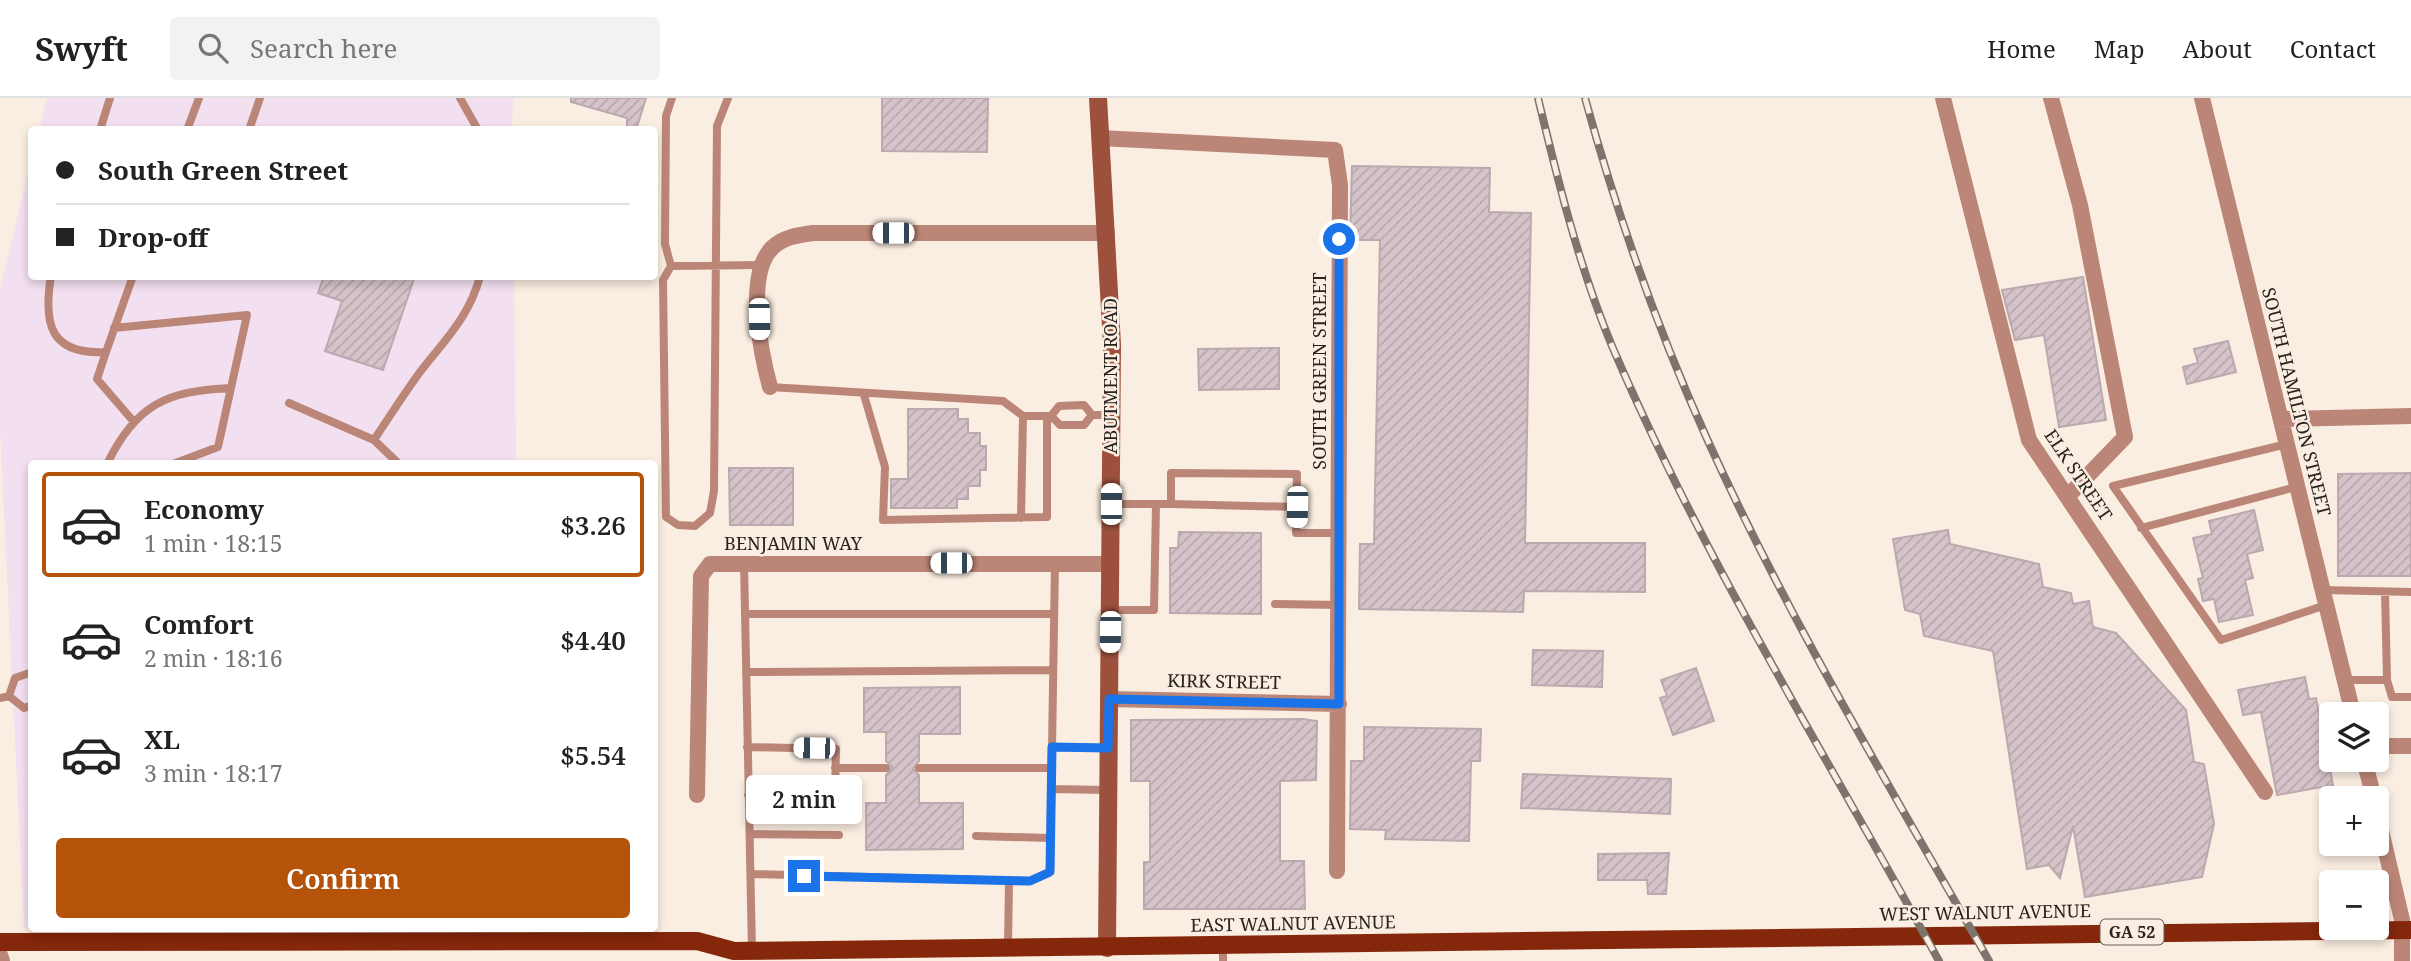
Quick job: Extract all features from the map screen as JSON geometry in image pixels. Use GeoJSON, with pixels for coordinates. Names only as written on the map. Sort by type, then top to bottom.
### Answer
{"type":"FeatureCollection","features":[{"type":"Feature","properties":{"kind":"main road","name":"ABUTMENT ROAD"},"geometry":{"type":"LineString","coordinates":[[1098,98],[1112,345],[1107,955]]}},
{"type":"Feature","properties":{"kind":"main road","name":"WEST WALNUT AVENUE"},"geometry":{"type":"LineString","coordinates":[[1853,935],[2411,930]]}},
{"type":"Feature","properties":{"kind":"main road","name":"EAST WALNUT AVENUE"},"geometry":{"type":"LineString","coordinates":[[0,942],[697,941],[743,951],[1008,949],[1107,955],[1853,935]]}},
{"type":"Feature","properties":{"kind":"main road","name":"EAST WALNUT AVENUE"},"geometry":{"type":"LineString","coordinates":[[716,961],[743,951]]}},
{"type":"Feature","properties":{"kind":"street","name":"ELK STREET"},"geometry":{"type":"LineString","coordinates":[[1943,98],[2029,440],[2069,495],[2265,792]]}},
{"type":"Feature","properties":{"kind":"street"},"geometry":{"type":"LineString","coordinates":[[2051,98],[2080,205],[2125,437],[2069,495]]}},
{"type":"Feature","properties":{"kind":"street","name":"SOUTH HAMILTON STREET"},"geometry":{"type":"LineString","coordinates":[[2202,98],[2350,702]]}},
{"type":"Feature","properties":{"kind":"street","name":"SOUTH GREEN STREET"},"geometry":{"type":"LineString","coordinates":[[1100,138],[1335,150],[1340,186],[1338,871]]}},
{"type":"Feature","properties":{"kind":"street"},"geometry":{"type":"LineString","coordinates":[[769,387],[760,346],[759,291],[762,265],[773,248],[785,239],[813,233],[1107,233]]}},
{"type":"Feature","properties":{"kind":"street"},"geometry":{"type":"LineString","coordinates":[[2281,419],[2411,416]]}},
{"type":"Feature","properties":{"kind":"street","name":"BENJAMIN WAY"},"geometry":{"type":"LineString","coordinates":[[697,795],[701,576],[710,564],[1110,564]]}},
{"type":"Feature","properties":{"kind":"street","name":"KIRK STREET"},"geometry":{"type":"LineString","coordinates":[[1109,699],[1339,704]]}},
{"type":"Feature","properties":{"kind":"street"},"geometry":{"type":"LineString","coordinates":[[2389,746],[2411,746]]}},
{"type":"Feature","properties":{"kind":"street"},"geometry":{"type":"LineString","coordinates":[[2387,856],[2402,920],[2402,961]]}},
{"type":"Feature","properties":{"kind":"street"},"geometry":{"type":"LineString","coordinates":[[0,955],[2,961]]}},
{"type":"Feature","properties":{"kind":"lane"},"geometry":{"type":"LineString","coordinates":[[101,126],[110,98]]}},
{"type":"Feature","properties":{"kind":"lane"},"geometry":{"type":"LineString","coordinates":[[188,126],[199,98]]}},
{"type":"Feature","properties":{"kind":"lane"},"geometry":{"type":"LineString","coordinates":[[250,126],[260,98]]}},
{"type":"Feature","properties":{"kind":"lane"},"geometry":{"type":"LineString","coordinates":[[460,98],[476,126]]}},
{"type":"Feature","properties":{"kind":"lane"},"geometry":{"type":"LineString","coordinates":[[672,98],[666,116],[666,231],[671,266],[663,280],[666,517],[678,525],[695,526],[710,513],[715,491],[717,126],[727,98]]}},
{"type":"Feature","properties":{"kind":"lane"},"geometry":{"type":"LineString","coordinates":[[671,266],[762,265]]}},
{"type":"Feature","properties":{"kind":"lane"},"geometry":{"type":"LineString","coordinates":[[50,280],[46,306],[49,327],[64,345],[86,353],[106,352]]}},
{"type":"Feature","properties":{"kind":"lane"},"geometry":{"type":"LineString","coordinates":[[132,280],[97,379],[134,422]]}},
{"type":"Feature","properties":{"kind":"lane"},"geometry":{"type":"LineString","coordinates":[[374,440],[421,372],[449,339],[474,299],[479,280]]}},
{"type":"Feature","properties":{"kind":"lane"},"geometry":{"type":"LineString","coordinates":[[114,328],[247,315],[218,447],[184,460]]}},
{"type":"Feature","properties":{"kind":"lane"},"geometry":{"type":"LineString","coordinates":[[769,387],[863,395],[1003,401],[1023,416],[1049,416],[1060,425],[1084,425],[1093,415],[1112,415]]}},
{"type":"Feature","properties":{"kind":"lane"},"geometry":{"type":"LineString","coordinates":[[110,460],[134,422],[159,401],[194,390],[230,388]]}},
{"type":"Feature","properties":{"kind":"lane"},"geometry":{"type":"LineString","coordinates":[[863,395],[885,467],[883,520],[1046,517],[1049,416],[1059,406],[1084,405],[1093,415]]}},
{"type":"Feature","properties":{"kind":"lane"},"geometry":{"type":"LineString","coordinates":[[289,403],[374,440],[395,460]]}},
{"type":"Feature","properties":{"kind":"lane"},"geometry":{"type":"LineString","coordinates":[[1021,518],[1023,416]]}},
{"type":"Feature","properties":{"kind":"lane"},"geometry":{"type":"LineString","coordinates":[[2287,444],[2113,486],[2221,640],[2325,597],[2411,592]]}},
{"type":"Feature","properties":{"kind":"lane"},"geometry":{"type":"LineString","coordinates":[[1171,504],[1171,473],[1297,474],[1296,533],[1339,533]]}},
{"type":"Feature","properties":{"kind":"lane"},"geometry":{"type":"LineString","coordinates":[[2141,528],[2296,488]]}},
{"type":"Feature","properties":{"kind":"lane"},"geometry":{"type":"LineString","coordinates":[[1111,504],[1297,507]]}},
{"type":"Feature","properties":{"kind":"lane"},"geometry":{"type":"LineString","coordinates":[[1110,610],[1154,610],[1156,504]]}},
{"type":"Feature","properties":{"kind":"lane"},"geometry":{"type":"LineString","coordinates":[[743,951],[752,874],[744,563]]}},
{"type":"Feature","properties":{"kind":"lane"},"geometry":{"type":"LineString","coordinates":[[752,874],[1030,881],[1050,872],[1055,564]]}},
{"type":"Feature","properties":{"kind":"lane"},"geometry":{"type":"LineString","coordinates":[[2385,592],[2387,680],[2392,697],[2411,697]]}},
{"type":"Feature","properties":{"kind":"lane"},"geometry":{"type":"LineString","coordinates":[[1276,604],[1340,605]]}},
{"type":"Feature","properties":{"kind":"lane"},"geometry":{"type":"LineString","coordinates":[[745,614],[1054,614]]}},
{"type":"Feature","properties":{"kind":"lane"},"geometry":{"type":"LineString","coordinates":[[746,672],[1054,670]]}},
{"type":"Feature","properties":{"kind":"lane"},"geometry":{"type":"LineString","coordinates":[[28,673],[15,678],[4,697],[24,708],[28,706]]}},
{"type":"Feature","properties":{"kind":"lane"},"geometry":{"type":"LineString","coordinates":[[2345,680],[2387,680]]}},
{"type":"Feature","properties":{"kind":"lane"},"geometry":{"type":"LineString","coordinates":[[747,747],[836,749],[835,794],[748,795]]}},
{"type":"Feature","properties":{"kind":"lane"},"geometry":{"type":"LineString","coordinates":[[1052,747],[1108,748]]}},
{"type":"Feature","properties":{"kind":"lane"},"geometry":{"type":"LineString","coordinates":[[835,768],[886,768]]}},
{"type":"Feature","properties":{"kind":"lane"},"geometry":{"type":"LineString","coordinates":[[919,768],[1052,768]]}},
{"type":"Feature","properties":{"kind":"lane"},"geometry":{"type":"LineString","coordinates":[[1051,789],[1108,790]]}},
{"type":"Feature","properties":{"kind":"lane"},"geometry":{"type":"LineString","coordinates":[[750,834],[839,835]]}},
{"type":"Feature","properties":{"kind":"lane"},"geometry":{"type":"LineString","coordinates":[[976,836],[1050,838]]}},
{"type":"Feature","properties":{"kind":"lane"},"geometry":{"type":"LineString","coordinates":[[1008,949],[1009,880]]}},
{"type":"Feature","properties":{"kind":"shaded area"},"geometry":{"type":"Polygon","coordinates":[[[47,98],[513,98],[512,126],[40,126],[47,98]]]}},
{"type":"Feature","properties":{"kind":"shaded area"},"geometry":{"type":"Polygon","coordinates":[[[28,173],[28,280],[514,280],[516,460],[28,460],[28,928],[24,928],[0,429],[0,289],[28,173]]]}},
{"type":"Feature","properties":{"kind":"building"},"geometry":{"type":"Polygon","coordinates":[[[571,98],[646,98],[637,126],[627,126],[627,118],[571,102],[571,98]]]}},
{"type":"Feature","properties":{"kind":"building"},"geometry":{"type":"Polygon","coordinates":[[[882,98],[988,98],[987,152],[882,151],[882,98]]]}},
{"type":"Feature","properties":{"kind":"building"},"geometry":{"type":"Polygon","coordinates":[[[1352,166],[1490,168],[1489,212],[1531,213],[1525,543],[1645,543],[1645,592],[1524,591],[1523,612],[1359,609],[1360,544],[1374,544],[1380,240],[1350,240],[1352,166]]]}},
{"type":"Feature","properties":{"kind":"building"},"geometry":{"type":"Polygon","coordinates":[[[2083,277],[2106,420],[2059,427],[2044,335],[2015,340],[2002,290],[2083,277]]]}},
{"type":"Feature","properties":{"kind":"building"},"geometry":{"type":"Polygon","coordinates":[[[323,280],[414,280],[383,370],[325,351],[342,301],[318,293],[323,280]]]}},
{"type":"Feature","properties":{"kind":"building"},"geometry":{"type":"Polygon","coordinates":[[[2228,341],[2236,372],[2187,384],[2183,367],[2198,363],[2194,349],[2228,341]]]}},
{"type":"Feature","properties":{"kind":"building"},"geometry":{"type":"Polygon","coordinates":[[[1279,348],[1279,389],[1199,390],[1198,349],[1279,348]]]}},
{"type":"Feature","properties":{"kind":"building"},"geometry":{"type":"Polygon","coordinates":[[[908,409],[958,409],[958,419],[968,419],[968,433],[980,433],[980,446],[986,446],[986,470],[980,470],[980,486],[968,486],[968,499],[957,499],[957,508],[891,508],[891,479],[908,479],[908,409]]]}},
{"type":"Feature","properties":{"kind":"building"},"geometry":{"type":"Polygon","coordinates":[[[729,468],[793,468],[793,525],[730,525],[729,468]]]}},
{"type":"Feature","properties":{"kind":"building"},"geometry":{"type":"Polygon","coordinates":[[[2411,473],[2411,576],[2338,576],[2338,474],[2411,473]]]}},
{"type":"Feature","properties":{"kind":"building"},"geometry":{"type":"Polygon","coordinates":[[[2254,510],[2263,550],[2247,554],[2253,578],[2245,580],[2253,615],[2219,622],[2214,599],[2203,601],[2198,579],[2203,578],[2193,538],[2212,534],[2209,521],[2254,510]]]}},
{"type":"Feature","properties":{"kind":"building"},"geometry":{"type":"Polygon","coordinates":[[[1948,530],[1950,544],[2039,564],[2043,587],[2071,593],[2073,604],[2089,601],[2093,627],[2116,633],[2186,710],[2194,762],[2204,764],[2214,824],[2202,877],[2085,897],[2073,826],[2060,878],[2049,865],[2027,869],[1993,651],[1924,636],[1920,614],[1905,610],[1893,539],[1948,530]]]}},
{"type":"Feature","properties":{"kind":"building"},"geometry":{"type":"Polygon","coordinates":[[[1179,532],[1261,533],[1261,614],[1170,613],[1170,548],[1178,548],[1179,532]]]}},
{"type":"Feature","properties":{"kind":"building"},"geometry":{"type":"Polygon","coordinates":[[[1533,650],[1603,651],[1602,687],[1532,685],[1533,650]]]}},
{"type":"Feature","properties":{"kind":"building"},"geometry":{"type":"Polygon","coordinates":[[[1696,668],[1714,721],[1673,735],[1660,698],[1667,696],[1661,680],[1696,668]]]}},
{"type":"Feature","properties":{"kind":"building"},"geometry":{"type":"Polygon","coordinates":[[[2305,677],[2309,699],[2316,698],[2319,713],[2319,772],[2330,772],[2333,785],[2277,795],[2261,712],[2243,715],[2238,690],[2305,677]]]}},
{"type":"Feature","properties":{"kind":"building"},"geometry":{"type":"Polygon","coordinates":[[[960,687],[960,734],[919,734],[919,761],[913,769],[919,775],[919,803],[963,803],[963,849],[866,850],[866,803],[886,803],[886,775],[892,767],[886,761],[886,732],[864,732],[864,688],[960,687]]]}},
{"type":"Feature","properties":{"kind":"building"},"geometry":{"type":"Polygon","coordinates":[[[1131,720],[1317,721],[1316,780],[1280,781],[1280,861],[1304,861],[1305,909],[1144,909],[1144,862],[1150,862],[1150,781],[1131,781],[1131,720]]]}},
{"type":"Feature","properties":{"kind":"building"},"geometry":{"type":"Polygon","coordinates":[[[1364,727],[1481,729],[1480,761],[1471,761],[1469,841],[1385,839],[1386,830],[1350,829],[1351,761],[1364,761],[1364,727]]]}},
{"type":"Feature","properties":{"kind":"building"},"geometry":{"type":"Polygon","coordinates":[[[1523,774],[1671,779],[1670,814],[1521,808],[1523,774]]]}},
{"type":"Feature","properties":{"kind":"building"},"geometry":{"type":"Polygon","coordinates":[[[1669,853],[1666,894],[1648,894],[1647,880],[1598,880],[1598,854],[1669,853]]]}},
{"type":"Feature","properties":{"kind":"railway"},"geometry":{"type":"LineString","coordinates":[[1538,98],[1589,286],[1612,346],[1648,425],[1726,581],[1939,961]]}},
{"type":"Feature","properties":{"kind":"railway"},"geometry":{"type":"LineString","coordinates":[[1585,98],[1640,272],[1672,357],[1739,508],[1807,639],[1989,961]]}},
{"type":"Feature","properties":{"kind":"route"},"geometry":{"type":"LineString","coordinates":[[804,876],[1030,881],[1050,872],[1052,747],[1108,748],[1109,699],[1339,704],[1339,239]]}}]}
